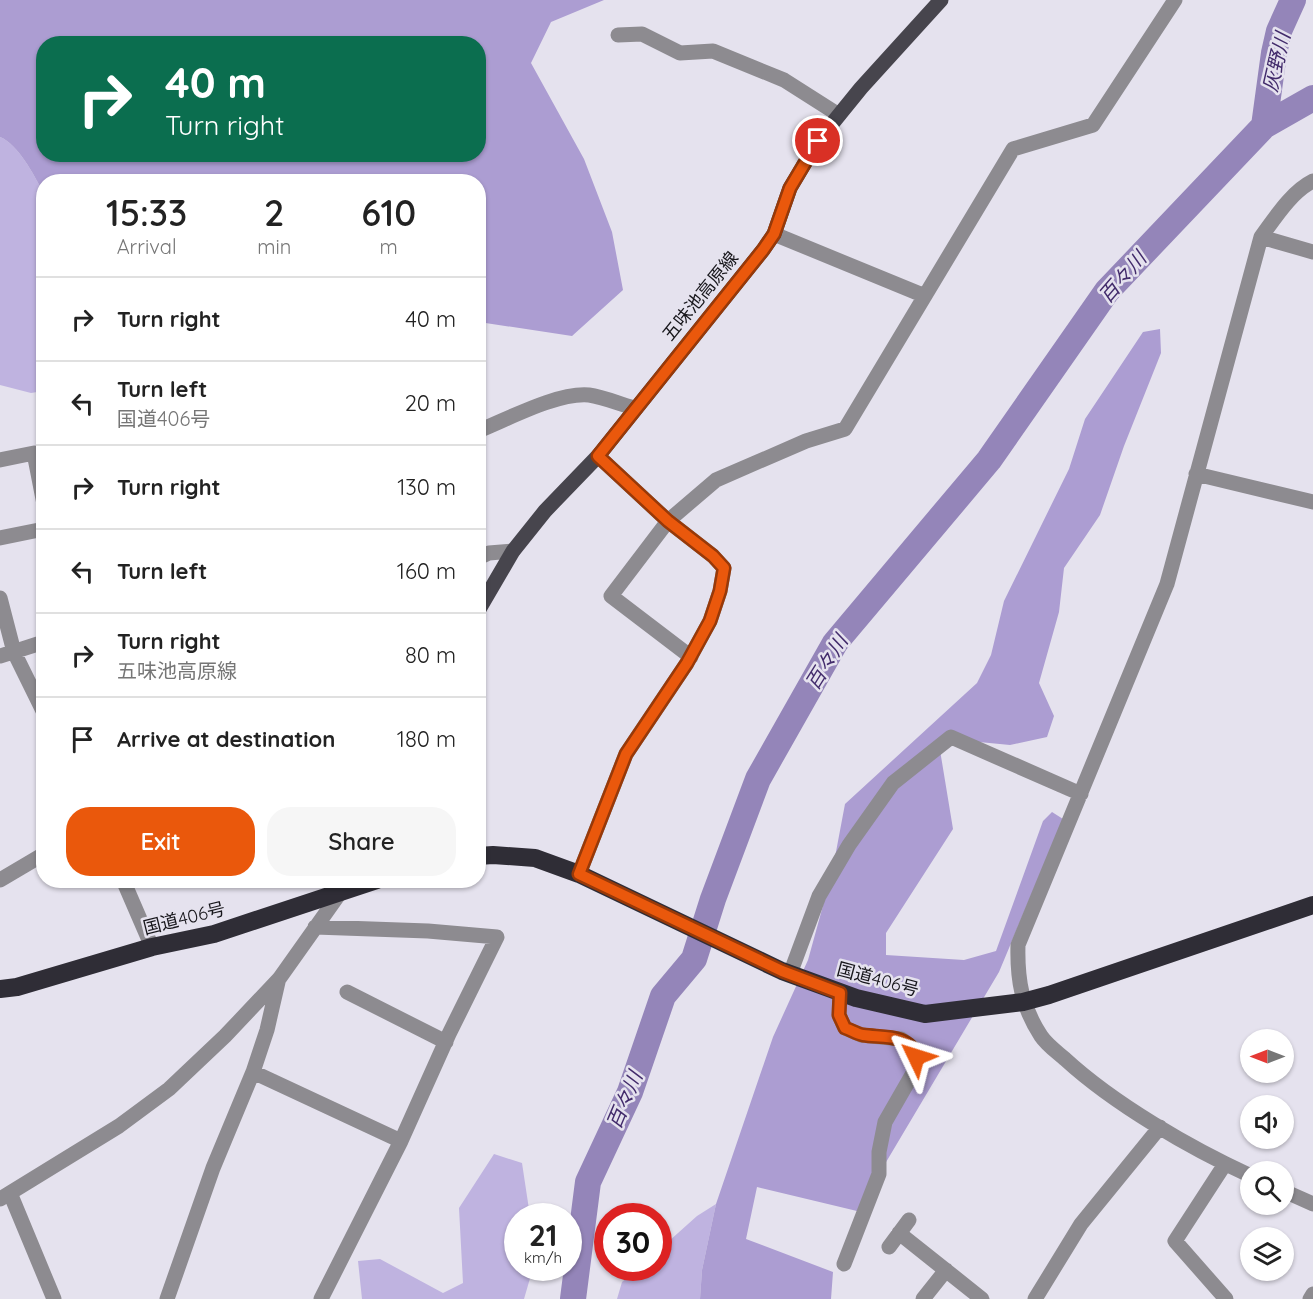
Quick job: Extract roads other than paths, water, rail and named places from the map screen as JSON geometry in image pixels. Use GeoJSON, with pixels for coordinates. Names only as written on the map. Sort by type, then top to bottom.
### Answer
{"type":"FeatureCollection","features":[{"type":"Feature","properties":{"kind":"highway","name":"国道406号"},"geometry":{"type":"LineString","coordinates":[[486,855],[535,858],[579,874],[786,973],[856,998],[926,1014],[1023,1002],[1180,952],[1313,905]]}},
{"type":"Feature","properties":{"kind":"highway","name":"国道406号"},"geometry":{"type":"LineString","coordinates":[[0,989],[17,987],[152,947],[214,934],[340,888]]}},
{"type":"Feature","properties":{"kind":"main road","name":"五味池高原線"},"geometry":{"type":"LineString","coordinates":[[486,597],[513,551],[545,511],[598,456],[774,234],[790,188],[818,141],[941,0]]}},
{"type":"Feature","properties":{"kind":"street"},"geometry":{"type":"LineString","coordinates":[[691,657],[611,596],[668,521],[716,480],[806,441],[845,429],[1013,149],[1093,125],[1175,0]]}},
{"type":"Feature","properties":{"kind":"street"},"geometry":{"type":"LineString","coordinates":[[618,35],[642,34],[680,53],[714,51],[784,80],[839,115]]}},
{"type":"Feature","properties":{"kind":"street"},"geometry":{"type":"LineString","coordinates":[[1240,1171],[1160,1127],[1087,1079],[1042,1038],[1023,1002],[1017,972],[1018,945],[1167,584],[1260,237],[1280,211],[1307,184],[1313,181]]}},
{"type":"Feature","properties":{"kind":"street"},"geometry":{"type":"LineString","coordinates":[[774,234],[926,296]]}},
{"type":"Feature","properties":{"kind":"street"},"geometry":{"type":"LineString","coordinates":[[1260,237],[1313,252]]}},
{"type":"Feature","properties":{"kind":"street"},"geometry":{"type":"LineString","coordinates":[[486,428],[543,404],[571,396],[587,395],[634,408]]}},
{"type":"Feature","properties":{"kind":"street"},"geometry":{"type":"LineString","coordinates":[[0,460],[34,453],[36,463]]}},
{"type":"Feature","properties":{"kind":"street"},"geometry":{"type":"LineString","coordinates":[[579,874],[626,754],[691,657],[710,621],[720,591],[724,568],[713,556],[668,521],[598,456]]}},
{"type":"Feature","properties":{"kind":"street"},"geometry":{"type":"LineString","coordinates":[[1196,474],[1313,502]]}},
{"type":"Feature","properties":{"kind":"street"},"geometry":{"type":"LineString","coordinates":[[0,538],[36,531]]}},
{"type":"Feature","properties":{"kind":"street"},"geometry":{"type":"LineString","coordinates":[[486,554],[513,551]]}},
{"type":"Feature","properties":{"kind":"street"},"geometry":{"type":"LineString","coordinates":[[0,598],[7,654],[36,700]]}},
{"type":"Feature","properties":{"kind":"street"},"geometry":{"type":"LineString","coordinates":[[7,654],[36,645]]}},
{"type":"Feature","properties":{"kind":"street"},"geometry":{"type":"LineString","coordinates":[[786,973],[819,896],[849,845],[893,783],[951,737],[1081,794]]}},
{"type":"Feature","properties":{"kind":"street"},"geometry":{"type":"LineString","coordinates":[[0,880],[36,859]]}},
{"type":"Feature","properties":{"kind":"street"},"geometry":{"type":"LineString","coordinates":[[126,888],[152,947]]}},
{"type":"Feature","properties":{"kind":"street"},"geometry":{"type":"LineString","coordinates":[[54,1299],[5,1196],[118,1126],[169,1089],[225,1036],[279,979],[342,888]]}},
{"type":"Feature","properties":{"kind":"street"},"geometry":{"type":"LineString","coordinates":[[315,927],[428,931],[497,938],[401,1141],[321,1299]]}},
{"type":"Feature","properties":{"kind":"street"},"geometry":{"type":"LineString","coordinates":[[167,1299],[213,1168],[253,1072],[267,1030],[279,979]]}},
{"type":"Feature","properties":{"kind":"street"},"geometry":{"type":"LineString","coordinates":[[347,992],[446,1042]]}},
{"type":"Feature","properties":{"kind":"street"},"geometry":{"type":"LineString","coordinates":[[840,993],[839,1015],[845,1028],[861,1035],[901,1039],[914,1049],[916,1057],[916,1068],[885,1122],[879,1152],[879,1174],[844,1264]]}},
{"type":"Feature","properties":{"kind":"street"},"geometry":{"type":"LineString","coordinates":[[253,1072],[401,1141]]}},
{"type":"Feature","properties":{"kind":"street"},"geometry":{"type":"LineString","coordinates":[[1035,1299],[1081,1224],[1160,1127]]}},
{"type":"Feature","properties":{"kind":"street"},"geometry":{"type":"LineString","coordinates":[[1225,1164],[1175,1240],[1226,1299]]}},
{"type":"Feature","properties":{"kind":"street"},"geometry":{"type":"LineString","coordinates":[[1294,1195],[1313,1204]]}},
{"type":"Feature","properties":{"kind":"street"},"geometry":{"type":"LineString","coordinates":[[890,1247],[909,1220]]}},
{"type":"Feature","properties":{"kind":"street"},"geometry":{"type":"LineString","coordinates":[[899,1233],[982,1299]]}},
{"type":"Feature","properties":{"kind":"street"},"geometry":{"type":"LineString","coordinates":[[923,1299],[946,1270]]}},
{"type":"Feature","properties":{"kind":"street"},"geometry":{"type":"LineString","coordinates":[[1310,1299],[1313,1294]]}},
{"type":"Feature","properties":{"kind":"waterway","name":"灰野川"},"geometry":{"type":"LineString","coordinates":[[1264,126],[1279,31],[1293,0]]}},
{"type":"Feature","properties":{"kind":"waterway","name":"百々川"},"geometry":{"type":"LineString","coordinates":[[573,1299],[588,1182],[630,1092],[663,996],[694,959],[713,899],[758,779],[835,643],[989,460],[1107,291],[1264,126],[1313,98]]}}]}
